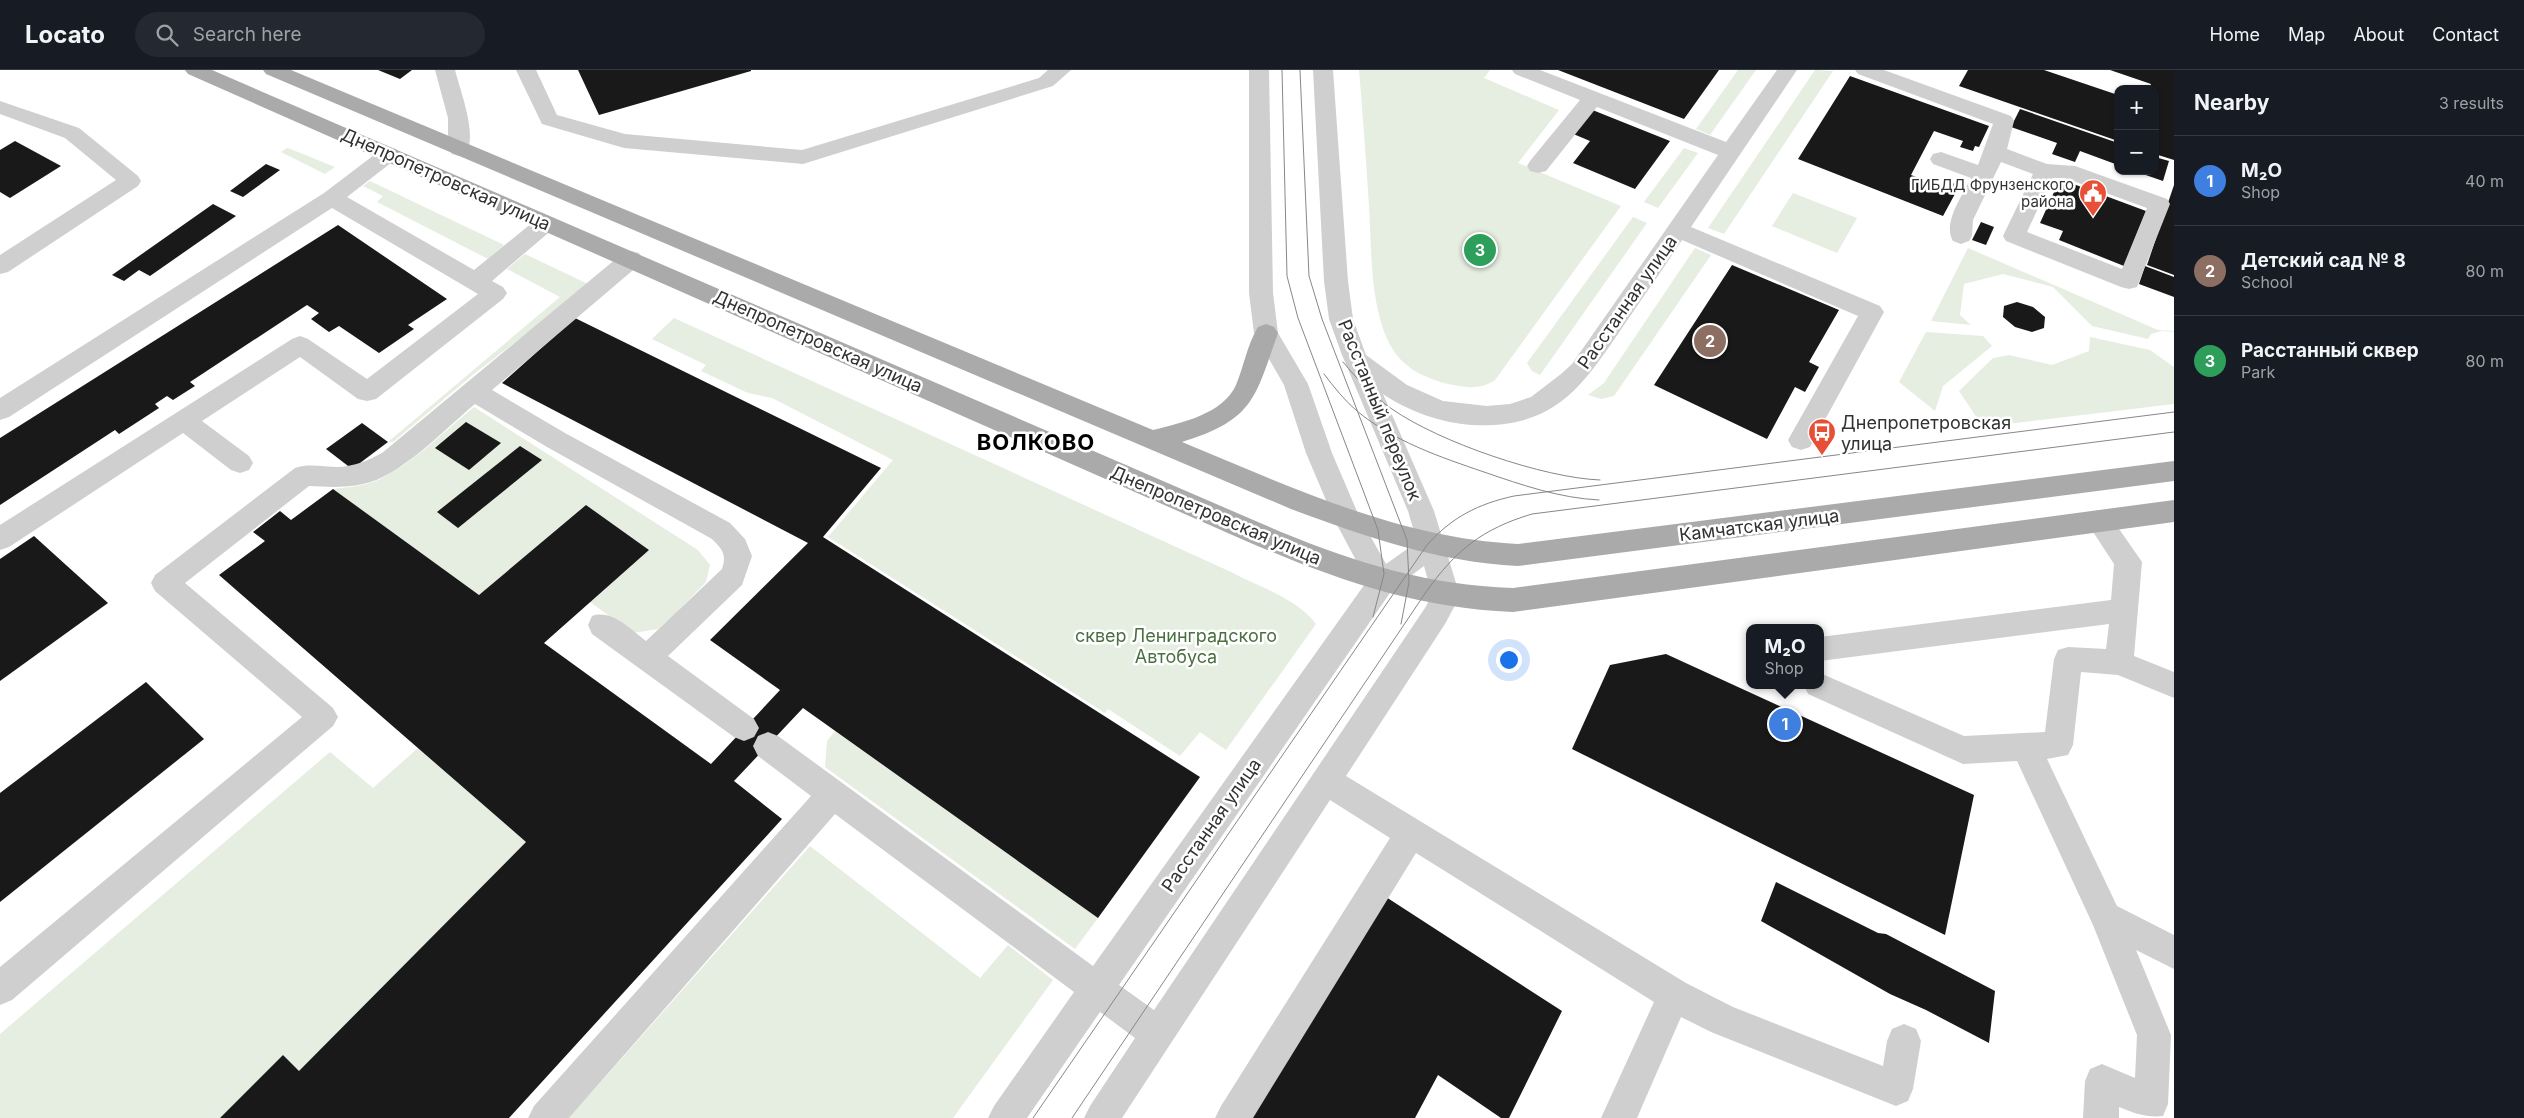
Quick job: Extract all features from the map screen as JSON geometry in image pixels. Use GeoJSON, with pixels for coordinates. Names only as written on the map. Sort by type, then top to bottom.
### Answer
{"type":"FeatureCollection","features":[{"type":"Feature","properties":{"kind":"main road","name":"Днепропетровская улица"},"geometry":{"type":"LineString","coordinates":[[195,70],[631,259],[1247,530],[1342,569],[1382,582],[1446,596]]}},
{"type":"Feature","properties":{"kind":"main road","name":"Днепропетровская улица"},"geometry":{"type":"LineString","coordinates":[[273,70],[1151,440],[1300,502],[1347,519]]}},
{"type":"Feature","properties":{"kind":"main road"},"geometry":{"type":"LineString","coordinates":[[1151,440],[1183,432],[1209,422],[1240,398],[1266,334]]}},
{"type":"Feature","properties":{"kind":"main road","name":"Камчатская улица"},"geometry":{"type":"LineString","coordinates":[[1347,519],[1431,546],[1492,555],[1518,555],[2174,471]]}},
{"type":"Feature","properties":{"kind":"main road"},"geometry":{"type":"LineString","coordinates":[[1446,596],[1494,601],[1528,599],[2174,511]]}},
{"type":"Feature","properties":{"kind":"street"},"geometry":{"type":"LineString","coordinates":[[445,70],[458,118],[459,149]]}},
{"type":"Feature","properties":{"kind":"street"},"geometry":{"type":"LineString","coordinates":[[526,70],[549,119],[624,142],[803,157],[1046,82],[1061,70]]}},
{"type":"Feature","properties":{"kind":"street"},"geometry":{"type":"LineString","coordinates":[[1259,70],[1261,293],[1266,334],[1296,384],[1319,453],[1347,519],[1382,582]]}},
{"type":"Feature","properties":{"kind":"street","name":"Расстанный переулок"},"geometry":{"type":"LineString","coordinates":[[1323,70],[1338,303],[1341,320],[1354,355],[1421,511],[1446,596]]}},
{"type":"Feature","properties":{"kind":"street"},"geometry":{"type":"LineString","coordinates":[[1522,70],[1731,152]]}},
{"type":"Feature","properties":{"kind":"street","name":"Расстанная улица"},"geometry":{"type":"LineString","coordinates":[[1354,355],[1394,391],[1430,407],[1453,413],[1493,416],[1511,414],[1534,406],[1581,370],[1787,70]]}},
{"type":"Feature","properties":{"kind":"street"},"geometry":{"type":"LineString","coordinates":[[1865,70],[2004,121],[1995,152],[1962,220],[1961,236]]}},
{"type":"Feature","properties":{"kind":"street"},"geometry":{"type":"LineString","coordinates":[[1538,166],[1593,98]]}},
{"type":"Feature","properties":{"kind":"street"},"geometry":{"type":"LineString","coordinates":[[0,107],[72,133],[130,181],[0,266]]}},
{"type":"Feature","properties":{"kind":"street"},"geometry":{"type":"LineString","coordinates":[[1995,152],[2045,171],[2067,171],[2159,204],[2129,281],[2014,236],[2045,171]]}},
{"type":"Feature","properties":{"kind":"street"},"geometry":{"type":"LineString","coordinates":[[0,410],[332,198],[389,154]]}},
{"type":"Feature","properties":{"kind":"street"},"geometry":{"type":"LineString","coordinates":[[1939,160],[1983,175]]}},
{"type":"Feature","properties":{"kind":"street"},"geometry":{"type":"LineString","coordinates":[[0,539],[300,345],[367,392],[495,293],[332,198]]}},
{"type":"Feature","properties":{"kind":"street"},"geometry":{"type":"LineString","coordinates":[[475,282],[546,223]]}},
{"type":"Feature","properties":{"kind":"street"},"geometry":{"type":"LineString","coordinates":[[1678,230],[1872,312],[1801,440]]}},
{"type":"Feature","properties":{"kind":"street"},"geometry":{"type":"LineString","coordinates":[[0,988],[323,717],[165,583],[304,474],[337,477],[364,474],[391,460],[631,259]]}},
{"type":"Feature","properties":{"kind":"street"},"geometry":{"type":"LineString","coordinates":[[474,390],[556,440],[721,531],[736,544],[739,562],[732,577],[647,658]]}},
{"type":"Feature","properties":{"kind":"street"},"geometry":{"type":"LineString","coordinates":[[184,420],[240,463]]}},
{"type":"Feature","properties":{"kind":"street"},"geometry":{"type":"LineString","coordinates":[[2099,521],[2128,562],[2119,663]]}},
{"type":"Feature","properties":{"kind":"street","name":"Расстанная улица"},"geometry":{"type":"LineString","coordinates":[[1006,1118],[1382,582],[1431,546]]}},
{"type":"Feature","properties":{"kind":"street"},"geometry":{"type":"LineString","coordinates":[[1102,1118],[1436,616],[1446,596]]}},
{"type":"Feature","properties":{"kind":"street"},"geometry":{"type":"LineString","coordinates":[[1824,648],[2124,610]]}},
{"type":"Feature","properties":{"kind":"street"},"geometry":{"type":"LineString","coordinates":[[602,625],[1158,1034]]}},
{"type":"Feature","properties":{"kind":"street"},"geometry":{"type":"LineString","coordinates":[[1824,688],[1963,750],[2058,745],[2068,659],[2119,663],[2174,685]]}},
{"type":"Feature","properties":{"kind":"street"},"geometry":{"type":"LineString","coordinates":[[2026,747],[2106,917],[2154,1035],[2151,1104],[2102,1080],[2102,1118]]}},
{"type":"Feature","properties":{"kind":"street"},"geometry":{"type":"LineString","coordinates":[[1326,780],[1674,995],[1723,1020],[1896,1089],[1904,1041]]}},
{"type":"Feature","properties":{"kind":"street"},"geometry":{"type":"LineString","coordinates":[[546,1118],[833,794]]}},
{"type":"Feature","properties":{"kind":"street"},"geometry":{"type":"LineString","coordinates":[[1233,1118],[1411,833]]}},
{"type":"Feature","properties":{"kind":"street"},"geometry":{"type":"LineString","coordinates":[[2106,917],[2174,953]]}},
{"type":"Feature","properties":{"kind":"street"},"geometry":{"type":"LineString","coordinates":[[1619,1118],[1674,995]]}},
{"type":"Feature","properties":{"kind":"street"},"geometry":{"type":"LineString","coordinates":[[2154,1063],[2174,1089]]}},
{"type":"Feature","properties":{"kind":"green space"},"geometry":{"type":"Polygon","coordinates":[[[1359,70],[1490,70],[1484,78],[1559,110],[1518,163],[1621,206],[1495,380],[1483,386],[1464,387],[1424,376],[1401,360],[1387,339],[1376,303],[1359,70]]]}},
{"type":"Feature","properties":{"kind":"green space"},"geometry":{"type":"Polygon","coordinates":[[[1738,70],[1756,70],[1710,135],[1696,129],[1738,70]]]}},
{"type":"Feature","properties":{"kind":"green space"},"geometry":{"type":"Polygon","coordinates":[[[1815,70],[1833,71],[1724,234],[1708,228],[1815,70]]]}},
{"type":"Feature","properties":{"kind":"green space"},"geometry":{"type":"Polygon","coordinates":[[[287,148],[335,167],[325,174],[281,152],[287,148]]]}},
{"type":"Feature","properties":{"kind":"green space"},"geometry":{"type":"Polygon","coordinates":[[[1684,148],[1698,153],[1658,208],[1644,202],[1684,148]]]}},
{"type":"Feature","properties":{"kind":"green space"},"geometry":{"type":"Polygon","coordinates":[[[370,181],[504,245],[488,259],[377,202],[383,196],[363,186],[370,181]]]}},
{"type":"Feature","properties":{"kind":"green space"},"geometry":{"type":"Polygon","coordinates":[[[1793,193],[1857,218],[1837,253],[1772,226],[1793,193]]]}},
{"type":"Feature","properties":{"kind":"green space"},"geometry":{"type":"Polygon","coordinates":[[[1633,217],[1647,223],[1540,375],[1532,371],[1527,363],[1633,217]]]}},
{"type":"Feature","properties":{"kind":"green space"},"geometry":{"type":"Polygon","coordinates":[[[1695,248],[1711,255],[1614,396],[1601,399],[1588,395],[1604,383],[1695,248]]]}},
{"type":"Feature","properties":{"kind":"green space"},"geometry":{"type":"Polygon","coordinates":[[[1968,248],[2158,330],[2174,332],[2162,331],[2151,334],[2148,339],[2092,326],[2053,287],[2003,274],[1964,284],[1960,315],[1971,325],[1931,321],[1968,248]]]}},
{"type":"Feature","properties":{"kind":"green space"},"geometry":{"type":"Polygon","coordinates":[[[525,254],[590,285],[475,373],[393,442],[388,442],[560,297],[507,269],[525,254]]]}},
{"type":"Feature","properties":{"kind":"green space","name":"сквер Ленинградского Автобуса"},"geometry":{"type":"Polygon","coordinates":[[[674,318],[1231,572],[1288,600],[1308,615],[1316,624],[1226,750],[1200,732],[1180,756],[1108,709],[1105,713],[828,537],[893,460],[772,398],[748,393],[701,371],[706,365],[652,339],[674,318]]]}},
{"type":"Feature","properties":{"kind":"green space"},"geometry":{"type":"Polygon","coordinates":[[[1926,332],[1983,336],[1992,346],[1943,386],[1935,411],[1899,382],[1926,332]]]}},
{"type":"Feature","properties":{"kind":"green space"},"geometry":{"type":"Polygon","coordinates":[[[2090,337],[2150,350],[2174,367],[2174,404],[1983,427],[1959,391],[1993,358],[2009,355],[2052,365],[2089,351],[2090,337]]]}},
{"type":"Feature","properties":{"kind":"green space"},"geometry":{"type":"Polygon","coordinates":[[[474,407],[698,550],[710,565],[706,582],[658,629],[633,633],[590,602],[649,550],[586,505],[479,595],[333,489],[358,486],[382,478],[418,455],[474,407]]]}},
{"type":"Feature","properties":{"kind":"green space"},"geometry":{"type":"Polygon","coordinates":[[[835,731],[1098,918],[1075,949],[825,767],[827,741],[835,731]]]}},
{"type":"Feature","properties":{"kind":"green space"},"geometry":{"type":"Polygon","coordinates":[[[418,748],[526,842],[299,1071],[283,1055],[220,1118],[0,1118],[0,1034],[330,752],[373,788],[418,748]]]}},
{"type":"Feature","properties":{"kind":"green space"},"geometry":{"type":"Polygon","coordinates":[[[810,846],[980,978],[1008,945],[1053,980],[953,1118],[569,1118],[810,846]]]}},
{"type":"Feature","properties":{"kind":"building"},"geometry":{"type":"Polygon","coordinates":[[[378,70],[412,70],[400,79],[378,70]]]}},
{"type":"Feature","properties":{"kind":"building"},"geometry":{"type":"Polygon","coordinates":[[[578,70],[751,70],[751,71],[599,115],[578,70]]]}},
{"type":"Feature","properties":{"kind":"building"},"geometry":{"type":"Polygon","coordinates":[[[1558,70],[1719,70],[1684,119],[1558,70]]]}},
{"type":"Feature","properties":{"kind":"building"},"geometry":{"type":"Polygon","coordinates":[[[1968,70],[2044,70],[2114,94],[2114,140],[1959,86],[1968,70]]]}},
{"type":"Feature","properties":{"kind":"building"},"geometry":{"type":"Polygon","coordinates":[[[2110,70],[2174,70],[2174,160],[2159,155],[2159,85],[2110,70]]]}},
{"type":"Feature","properties":{"kind":"building"},"geometry":{"type":"Polygon","coordinates":[[[1850,76],[1989,126],[1979,147],[1975,146],[1973,151],[1960,147],[1963,141],[1934,131],[1911,175],[1940,186],[1944,180],[1955,184],[1952,191],[1956,192],[1943,216],[1798,159],[1850,76]]]}},
{"type":"Feature","properties":{"kind":"building"},"geometry":{"type":"Polygon","coordinates":[[[1590,109],[1670,141],[1635,189],[1573,163],[1590,141],[1571,133],[1590,109]]]}},
{"type":"Feature","properties":{"kind":"building"},"geometry":{"type":"Polygon","coordinates":[[[2020,109],[2114,142],[2114,164],[2080,151],[2075,162],[2052,154],[2057,143],[2011,127],[2020,109]]]}},
{"type":"Feature","properties":{"kind":"building"},"geometry":{"type":"Polygon","coordinates":[[[15,141],[61,166],[10,198],[0,192],[0,150],[15,141]]]}},
{"type":"Feature","properties":{"kind":"building"},"geometry":{"type":"Polygon","coordinates":[[[2159,158],[2169,161],[2163,181],[2146,175],[2159,175],[2159,158]]]}},
{"type":"Feature","properties":{"kind":"building"},"geometry":{"type":"Polygon","coordinates":[[[266,164],[280,170],[243,197],[230,191],[266,164]]]}},
{"type":"Feature","properties":{"kind":"building","name":"ГИБДД Фрунзенского района"},"geometry":{"type":"Polygon","coordinates":[[[2060,179],[2146,211],[2124,266],[2059,240],[2063,231],[2040,223],[2060,179]]]}},
{"type":"Feature","properties":{"kind":"building"},"geometry":{"type":"Polygon","coordinates":[[[2174,185],[2174,275],[2147,265],[2174,185]]]}},
{"type":"Feature","properties":{"kind":"building"},"geometry":{"type":"Polygon","coordinates":[[[213,204],[236,216],[150,276],[139,270],[124,281],[112,275],[213,204]]]}},
{"type":"Feature","properties":{"kind":"building"},"geometry":{"type":"Polygon","coordinates":[[[1981,222],[1994,227],[1986,245],[1972,240],[1981,222]]]}},
{"type":"Feature","properties":{"kind":"building"},"geometry":{"type":"Polygon","coordinates":[[[338,225],[447,299],[408,325],[414,329],[379,353],[339,326],[329,332],[311,319],[319,313],[307,305],[190,382],[195,386],[173,400],[167,396],[155,404],[159,408],[119,434],[115,430],[0,505],[0,438],[338,225]]]}},
{"type":"Feature","properties":{"kind":"building"},"geometry":{"type":"Polygon","coordinates":[[[1732,265],[1839,310],[1809,362],[1819,367],[1805,392],[1795,387],[1767,439],[1654,385],[1732,265]]]}},
{"type":"Feature","properties":{"kind":"building"},"geometry":{"type":"Polygon","coordinates":[[[2145,266],[2174,277],[2174,297],[2139,284],[2145,266]]]}},
{"type":"Feature","properties":{"kind":"building"},"geometry":{"type":"Polygon","coordinates":[[[2017,302],[2033,307],[2045,317],[2044,328],[2032,332],[2015,327],[2003,317],[2004,306],[2017,302]]]}},
{"type":"Feature","properties":{"kind":"building"},"geometry":{"type":"Polygon","coordinates":[[[575,318],[881,468],[823,537],[1200,777],[1098,918],[803,708],[734,781],[782,819],[509,1118],[220,1118],[283,1055],[299,1071],[526,842],[219,575],[265,541],[253,532],[280,511],[291,520],[333,489],[479,595],[586,505],[649,550],[544,643],[711,764],[780,690],[710,640],[808,543],[502,383],[575,318]]]}},
{"type":"Feature","properties":{"kind":"building"},"geometry":{"type":"Polygon","coordinates":[[[466,422],[501,443],[469,470],[435,448],[466,422]]]}},
{"type":"Feature","properties":{"kind":"building"},"geometry":{"type":"Polygon","coordinates":[[[362,423],[388,442],[352,469],[326,449],[362,423]]]}},
{"type":"Feature","properties":{"kind":"building"},"geometry":{"type":"Polygon","coordinates":[[[520,446],[542,460],[458,528],[437,512],[520,446]]]}},
{"type":"Feature","properties":{"kind":"building"},"geometry":{"type":"Polygon","coordinates":[[[34,536],[108,603],[0,681],[0,559],[34,536]]]}},
{"type":"Feature","properties":{"kind":"building"},"geometry":{"type":"Polygon","coordinates":[[[1666,654],[1974,795],[1945,935],[1572,749],[1610,665],[1666,654]]]}},
{"type":"Feature","properties":{"kind":"building"},"geometry":{"type":"Polygon","coordinates":[[[146,682],[204,739],[0,902],[0,793],[146,682]]]}},
{"type":"Feature","properties":{"kind":"building"},"geometry":{"type":"Polygon","coordinates":[[[1776,882],[1878,933],[1886,934],[1995,991],[1989,1043],[1926,1010],[1890,994],[1761,921],[1776,882]]]}},
{"type":"Feature","properties":{"kind":"building"},"geometry":{"type":"Polygon","coordinates":[[[1386,897],[1562,1011],[1509,1118],[1501,1118],[1438,1075],[1415,1118],[1252,1118],[1386,897]]]}},
{"type":"Feature","properties":{"kind":"tram line"},"geometry":{"type":"LineString","coordinates":[[1282,70],[1287,276],[1298,318],[1378,530],[1384,574],[1373,617]]}},
{"type":"Feature","properties":{"kind":"tram line"},"geometry":{"type":"LineString","coordinates":[[1300,70],[1309,276],[1322,319],[1358,411]]}},
{"type":"Feature","properties":{"kind":"tram line"},"geometry":{"type":"LineString","coordinates":[[1343,362],[1385,404],[1436,434],[1493,456],[1550,473],[1600,480]]}},
{"type":"Feature","properties":{"kind":"tram line"},"geometry":{"type":"LineString","coordinates":[[1324,374],[1343,398],[1358,411]]}},
{"type":"Feature","properties":{"kind":"tram line"},"geometry":{"type":"LineString","coordinates":[[1358,411],[1401,440],[1498,477],[1547,492]]}},
{"type":"Feature","properties":{"kind":"tram line"},"geometry":{"type":"LineString","coordinates":[[1358,411],[1407,540],[1409,572]]}},
{"type":"Feature","properties":{"kind":"tram line"},"geometry":{"type":"LineString","coordinates":[[1547,492],[2174,412]]}},
{"type":"Feature","properties":{"kind":"tram line"},"geometry":{"type":"LineString","coordinates":[[1072,1118],[1426,592],[1448,564],[1484,534],[1532,514],[2174,432]]}},
{"type":"Feature","properties":{"kind":"tram line"},"geometry":{"type":"LineString","coordinates":[[1409,572],[1436,535],[1466,513],[1501,499],[1547,492]]}},
{"type":"Feature","properties":{"kind":"tram line"},"geometry":{"type":"LineString","coordinates":[[1547,492],[1570,497],[1599,500]]}},
{"type":"Feature","properties":{"kind":"tram line"},"geometry":{"type":"LineString","coordinates":[[1033,1118],[1409,572]]}},
{"type":"Feature","properties":{"kind":"tram line"},"geometry":{"type":"LineString","coordinates":[[1401,624],[1409,582],[1409,572]]}},
{"type":"Feature","properties":{"kind":"place","name":"ГИБДД Фрунзенского района"},"geometry":{"type":"Point","coordinates":[2093,217]}},
{"type":"Feature","properties":{"kind":"place","name":"Расстанный сквер"},"geometry":{"type":"Point","coordinates":[1480,250]}},
{"type":"Feature","properties":{"kind":"place","name":"Детский сад № 8"},"geometry":{"type":"Point","coordinates":[1710,341]}},
{"type":"Feature","properties":{"kind":"place","name":"Днепропетровская улица"},"geometry":{"type":"Point","coordinates":[1822,456]}},
{"type":"Feature","properties":{"kind":"place","name":"М₂O"},"geometry":{"type":"Point","coordinates":[1785,724]}},
{"type":"Feature","properties":{"kind":"district","name":"ВОЛКОВО"},"geometry":{"type":"Point","coordinates":[1036,442]}}]}
